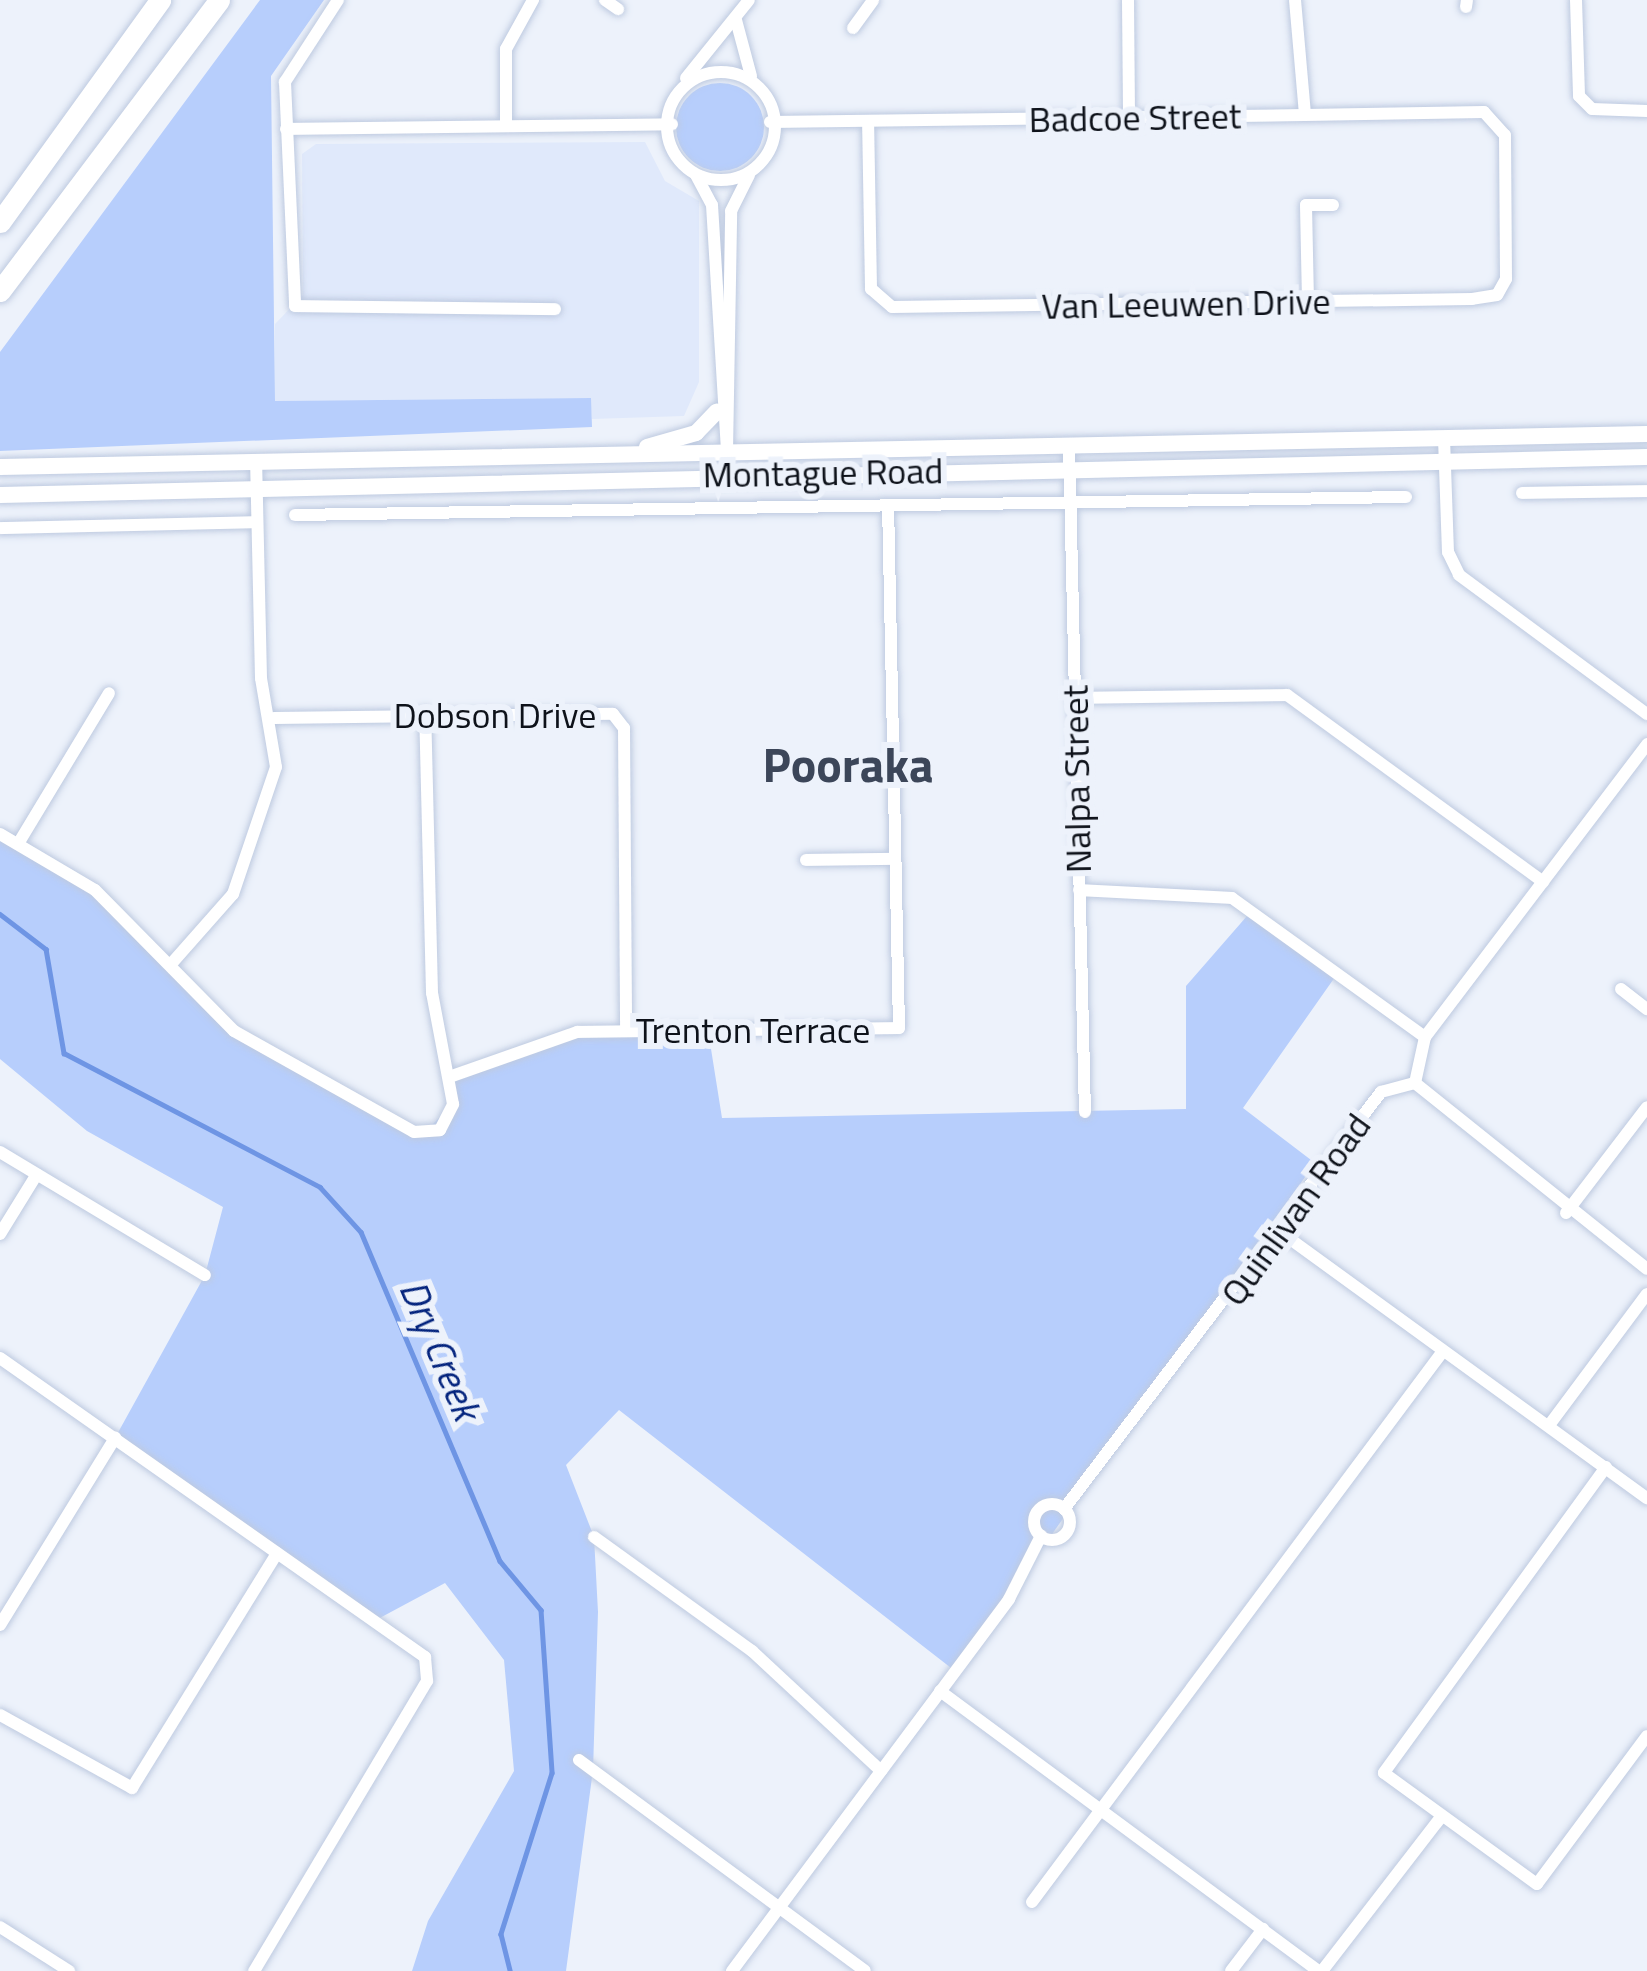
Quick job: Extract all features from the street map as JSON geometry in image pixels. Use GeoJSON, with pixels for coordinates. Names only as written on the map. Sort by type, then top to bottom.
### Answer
{"type":"FeatureCollection","features":[{"type":"Feature","properties":{"kind":"highway"},"geometry":{"type":"LineString","coordinates":[[0,222],[160,0]]}},
{"type":"Feature","properties":{"kind":"highway"},"geometry":{"type":"LineString","coordinates":[[0,291],[218,0]]}},
{"type":"Feature","properties":{"kind":"main road"},"geometry":{"type":"LineString","coordinates":[[623,454],[696,433],[717,411]]}},
{"type":"Feature","properties":{"kind":"main road","name":"Montague Road"},"geometry":{"type":"LineString","coordinates":[[0,467],[1647,434]]}},
{"type":"Feature","properties":{"kind":"main road"},"geometry":{"type":"LineString","coordinates":[[727,452],[727,474]]}},
{"type":"Feature","properties":{"kind":"main road","name":"Montague Road"},"geometry":{"type":"LineString","coordinates":[[0,495],[256,484],[1647,457]]}},
{"type":"Feature","properties":{"kind":"street"},"geometry":{"type":"LineString","coordinates":[[338,0],[289,69],[286,129],[295,306],[555,309]]}},
{"type":"Feature","properties":{"kind":"street"},"geometry":{"type":"LineString","coordinates":[[506,126],[506,50],[533,0]]}},
{"type":"Feature","properties":{"kind":"street"},"geometry":{"type":"LineString","coordinates":[[605,0],[618,9]]}},
{"type":"Feature","properties":{"kind":"street"},"geometry":{"type":"LineString","coordinates":[[749,0],[685,80],[672,124],[675,165],[696,175],[749,175]]}},
{"type":"Feature","properties":{"kind":"street"},"geometry":{"type":"LineString","coordinates":[[853,28],[873,0]]}},
{"type":"Feature","properties":{"kind":"street"},"geometry":{"type":"LineString","coordinates":[[1128,0],[1129,117]]}},
{"type":"Feature","properties":{"kind":"street"},"geometry":{"type":"LineString","coordinates":[[1295,0],[1305,115]]}},
{"type":"Feature","properties":{"kind":"street"},"geometry":{"type":"LineString","coordinates":[[1576,0],[1583,103],[1647,111]]}},
{"type":"Feature","properties":{"kind":"street"},"geometry":{"type":"LineString","coordinates":[[736,19],[751,76]]}},
{"type":"Feature","properties":{"kind":"street"},"geometry":{"type":"LineString","coordinates":[[685,80],[751,76],[766,86],[769,162],[749,175],[730,211],[727,452]]}},
{"type":"Feature","properties":{"kind":"street","name":"Badcoe Street"},"geometry":{"type":"LineString","coordinates":[[770,122],[1305,115],[1498,120]]}},
{"type":"Feature","properties":{"kind":"street","name":"Van Leeuwen Drive"},"geometry":{"type":"LineString","coordinates":[[868,121],[871,289],[885,305],[1497,295],[1506,279],[1498,120]]}},
{"type":"Feature","properties":{"kind":"street"},"geometry":{"type":"LineString","coordinates":[[286,129],[672,124]]}},
{"type":"Feature","properties":{"kind":"street"},"geometry":{"type":"LineString","coordinates":[[696,175],[712,205],[717,411],[727,452]]}},
{"type":"Feature","properties":{"kind":"street"},"geometry":{"type":"LineString","coordinates":[[1308,301],[1306,206],[1333,205]]}},
{"type":"Feature","properties":{"kind":"street"},"geometry":{"type":"LineString","coordinates":[[1444,437],[1448,551],[1459,575],[1647,714]]}},
{"type":"Feature","properties":{"kind":"street","name":"Nalpa Street"},"geometry":{"type":"LineString","coordinates":[[1069,445],[1085,1112]]}},
{"type":"Feature","properties":{"kind":"street"},"geometry":{"type":"LineString","coordinates":[[172,963],[233,894],[276,767],[274,718],[261,678],[256,461]]}},
{"type":"Feature","properties":{"kind":"street"},"geometry":{"type":"LineString","coordinates":[[1522,493],[1647,491]]}},
{"type":"Feature","properties":{"kind":"street"},"geometry":{"type":"LineString","coordinates":[[295,515],[1406,496]]}},
{"type":"Feature","properties":{"kind":"street","name":"Trenton Terrace"},"geometry":{"type":"LineString","coordinates":[[452,1076],[545,1038],[626,1030],[899,1028],[888,505]]}},
{"type":"Feature","properties":{"kind":"street"},"geometry":{"type":"LineString","coordinates":[[0,528],[257,522]]}},
{"type":"Feature","properties":{"kind":"street"},"geometry":{"type":"LineString","coordinates":[[18,844],[109,693]]}},
{"type":"Feature","properties":{"kind":"street"},"geometry":{"type":"LineString","coordinates":[[1074,698],[1287,695],[1543,882]]}},
{"type":"Feature","properties":{"kind":"street","name":"Dobson Drive"},"geometry":{"type":"LineString","coordinates":[[274,718],[601,709],[624,728],[626,1030]]}},
{"type":"Feature","properties":{"kind":"street"},"geometry":{"type":"LineString","coordinates":[[0,833],[95,890],[234,1031],[414,1132],[448,1121],[452,1076],[432,992],[425,713]]}},
{"type":"Feature","properties":{"kind":"street"},"geometry":{"type":"LineString","coordinates":[[1647,744],[1425,1037],[1415,1083],[1566,1213],[1647,1269]]}},
{"type":"Feature","properties":{"kind":"street"},"geometry":{"type":"LineString","coordinates":[[806,860],[894,859]]}},
{"type":"Feature","properties":{"kind":"street"},"geometry":{"type":"LineString","coordinates":[[1079,890],[1232,898],[1425,1037]]}},
{"type":"Feature","properties":{"kind":"street"},"geometry":{"type":"LineString","coordinates":[[1621,989],[1647,1009]]}},
{"type":"Feature","properties":{"kind":"street","name":"Quinlivan Road"},"geometry":{"type":"LineString","coordinates":[[1064,1509],[1381,1091],[1415,1083]]}},
{"type":"Feature","properties":{"kind":"street"},"geometry":{"type":"LineString","coordinates":[[1566,1213],[1647,1107]]}},
{"type":"Feature","properties":{"kind":"street"},"geometry":{"type":"LineString","coordinates":[[0,1152],[206,1275]]}},
{"type":"Feature","properties":{"kind":"street"},"geometry":{"type":"LineString","coordinates":[[0,1234],[38,1174]]}},
{"type":"Feature","properties":{"kind":"street"},"geometry":{"type":"LineString","coordinates":[[1279,1231],[1647,1498]]}},
{"type":"Feature","properties":{"kind":"street"},"geometry":{"type":"LineString","coordinates":[[1550,1424],[1647,1294]]}},
{"type":"Feature","properties":{"kind":"street"},"geometry":{"type":"LineString","coordinates":[[1032,1902],[1443,1351]]}},
{"type":"Feature","properties":{"kind":"street"},"geometry":{"type":"LineString","coordinates":[[0,1358],[425,1657],[428,1681],[254,1971]]}},
{"type":"Feature","properties":{"kind":"street"},"geometry":{"type":"LineString","coordinates":[[0,1625],[115,1438]]}},
{"type":"Feature","properties":{"kind":"street"},"geometry":{"type":"LineString","coordinates":[[1606,1467],[1384,1773],[1537,1883],[1647,1736]]}},
{"type":"Feature","properties":{"kind":"street"},"geometry":{"type":"LineString","coordinates":[[732,1971],[940,1691],[1041,1536],[1040,1510],[1064,1509],[1065,1535],[1041,1536]]}},
{"type":"Feature","properties":{"kind":"street"},"geometry":{"type":"LineString","coordinates":[[594,1537],[770,1665],[880,1771]]}},
{"type":"Feature","properties":{"kind":"street"},"geometry":{"type":"LineString","coordinates":[[0,1715],[132,1788],[278,1553]]}},
{"type":"Feature","properties":{"kind":"street"},"geometry":{"type":"LineString","coordinates":[[940,1691],[1321,1971],[1441,1817]]}},
{"type":"Feature","properties":{"kind":"street"},"geometry":{"type":"LineString","coordinates":[[579,1760],[865,1971]]}},
{"type":"Feature","properties":{"kind":"street"},"geometry":{"type":"LineString","coordinates":[[0,1927],[69,1971]]}},
{"type":"Feature","properties":{"kind":"street"},"geometry":{"type":"LineString","coordinates":[[1231,1971],[1263,1929]]}},
{"type":"Feature","properties":{"kind":"shaded area"},"geometry":{"type":"Polygon","coordinates":[[[260,0],[324,0],[271,76],[275,401],[591,398],[592,427],[0,451],[0,352],[260,0]]]}},
{"type":"Feature","properties":{"kind":"shaded area"},"geometry":{"type":"Polygon","coordinates":[[[720,83],[737,86],[751,96],[761,110],[761,144],[751,158],[737,168],[720,171],[703,168],[689,158],[679,144],[676,127],[679,110],[689,96],[703,86],[720,83]]]}},
{"type":"Feature","properties":{"kind":"shaded area"},"geometry":{"type":"Polygon","coordinates":[[[645,142],[665,181],[699,201],[699,382],[684,416],[592,419],[590,398],[275,401],[275,324],[303,295],[302,154],[316,144],[645,142]]]}},
{"type":"Feature","properties":{"kind":"shaded area"},"geometry":{"type":"Polygon","coordinates":[[[0,834],[95,890],[234,1031],[425,1132],[453,1104],[452,1076],[577,1032],[708,1030],[722,1118],[1186,1109],[1186,986],[1247,916],[1335,977],[1243,1108],[1315,1163],[955,1671],[619,1410],[566,1465],[594,1537],[598,1612],[593,1770],[566,1971],[412,1971],[428,1921],[514,1771],[504,1660],[445,1583],[376,1620],[115,1438],[205,1275],[223,1207],[87,1131],[0,1059],[0,834]]]}},
{"type":"Feature","properties":{"kind":"waterway","name":"Dry Creek"},"geometry":{"type":"LineString","coordinates":[[0,914],[46,949],[64,1053],[320,1187],[361,1232],[500,1561],[541,1610],[552,1773],[501,1934],[510,1971]]}},
{"type":"Feature","properties":{"kind":"district","name":"Pooraka"},"geometry":{"type":"Point","coordinates":[848,765]}}]}
